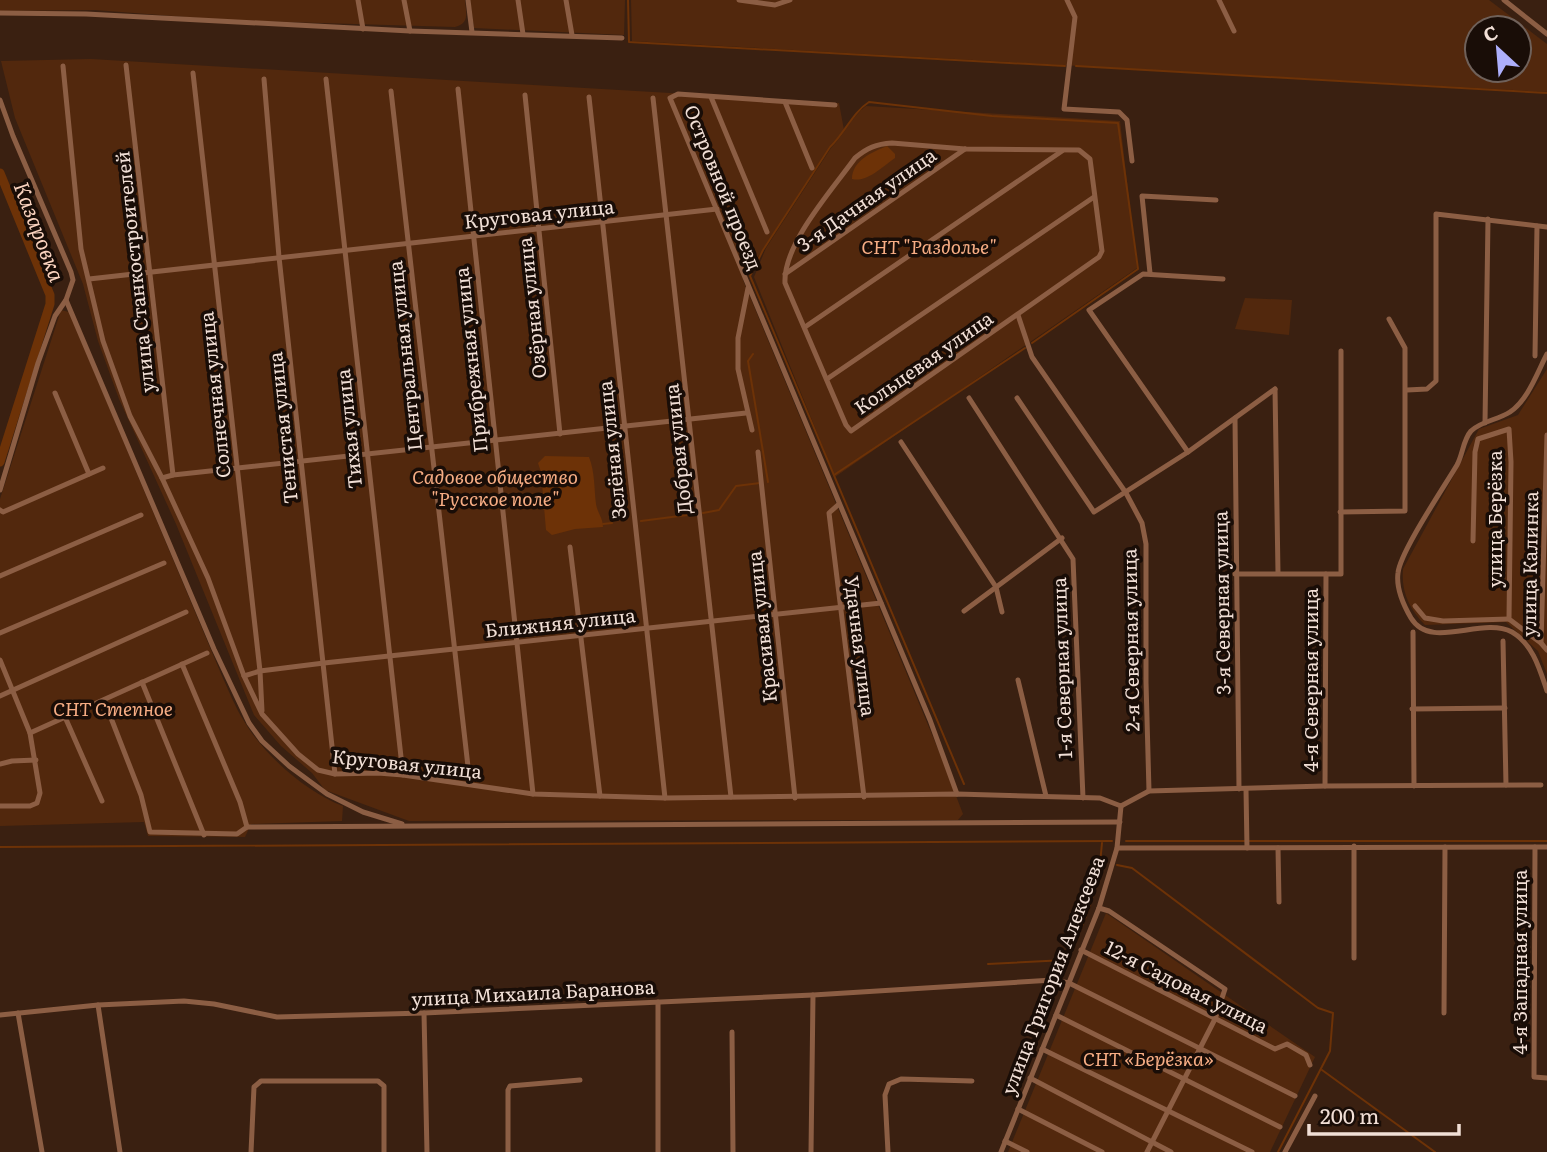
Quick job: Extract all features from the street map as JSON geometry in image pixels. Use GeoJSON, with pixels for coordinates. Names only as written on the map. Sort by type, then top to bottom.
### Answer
{"type":"FeatureCollection","features":[{"type":"Feature","properties":{"kind":"street"},"geometry":{"type":"LineString","coordinates":[[358,0],[363,29]]}},
{"type":"Feature","properties":{"kind":"street"},"geometry":{"type":"LineString","coordinates":[[404,0],[410,32]]}},
{"type":"Feature","properties":{"kind":"street"},"geometry":{"type":"LineString","coordinates":[[468,0],[472,32]]}},
{"type":"Feature","properties":{"kind":"street"},"geometry":{"type":"LineString","coordinates":[[518,0],[523,34]]}},
{"type":"Feature","properties":{"kind":"street"},"geometry":{"type":"LineString","coordinates":[[566,0],[572,35]]}},
{"type":"Feature","properties":{"kind":"street"},"geometry":{"type":"LineString","coordinates":[[739,0],[775,5],[790,0]]}},
{"type":"Feature","properties":{"kind":"street"},"geometry":{"type":"LineString","coordinates":[[1067,0],[1074,17],[1064,109],[1119,112],[1127,120],[1132,161]]}},
{"type":"Feature","properties":{"kind":"street"},"geometry":{"type":"LineString","coordinates":[[1219,0],[1234,31]]}},
{"type":"Feature","properties":{"kind":"street"},"geometry":{"type":"LineString","coordinates":[[1504,0],[1547,34]]}},
{"type":"Feature","properties":{"kind":"street"},"geometry":{"type":"LineString","coordinates":[[0,13],[86,14],[410,32],[622,38]]}},
{"type":"Feature","properties":{"kind":"street","name":"улица Станкостроителей"},"geometry":{"type":"LineString","coordinates":[[127,65],[173,475]]}},
{"type":"Feature","properties":{"kind":"street"},"geometry":{"type":"LineString","coordinates":[[63,66],[81,249],[89,279]]}},
{"type":"Feature","properties":{"kind":"street","name":"Солнечная улица"},"geometry":{"type":"LineString","coordinates":[[193,74],[260,671],[262,714]]}},
{"type":"Feature","properties":{"kind":"street","name":"Тенистая улица"},"geometry":{"type":"LineString","coordinates":[[264,79],[279,257],[335,774]]}},
{"type":"Feature","properties":{"kind":"street","name":"Тихая улица"},"geometry":{"type":"LineString","coordinates":[[326,79],[402,775]]}},
{"type":"Feature","properties":{"kind":"street","name":"Прибрежная улица"},"geometry":{"type":"LineString","coordinates":[[458,89],[533,794]]}},
{"type":"Feature","properties":{"kind":"street","name":"Центральная улица"},"geometry":{"type":"LineString","coordinates":[[391,91],[470,784]]}},
{"type":"Feature","properties":{"kind":"street","name":"Островной проезд"},"geometry":{"type":"LineString","coordinates":[[711,97],[678,94],[670,98],[748,288]]}},
{"type":"Feature","properties":{"kind":"street","name":"Озёрная улица"},"geometry":{"type":"LineString","coordinates":[[525,95],[560,434]]}},
{"type":"Feature","properties":{"kind":"street","name":"Зелёная улица"},"geometry":{"type":"LineString","coordinates":[[589,97],[665,798]]}},
{"type":"Feature","properties":{"kind":"street"},"geometry":{"type":"LineString","coordinates":[[766,232],[711,97],[835,105]]}},
{"type":"Feature","properties":{"kind":"street","name":"Добрая улица"},"geometry":{"type":"LineString","coordinates":[[653,98],[731,797]]}},
{"type":"Feature","properties":{"kind":"street"},"geometry":{"type":"LineString","coordinates":[[0,100],[73,281],[66,300],[55,316],[38,363],[0,490]]}},
{"type":"Feature","properties":{"kind":"street"},"geometry":{"type":"LineString","coordinates":[[785,102],[811,168]]}},
{"type":"Feature","properties":{"kind":"street","name":"Кольцевая улица"},"geometry":{"type":"LineString","coordinates":[[892,143],[965,149],[1063,150],[1079,150],[1090,159],[1101,235],[1102,251],[1099,257],[851,431],[846,425],[785,283],[785,274],[790,254],[802,233],[855,158],[877,144],[892,143]]}},
{"type":"Feature","properties":{"kind":"street","name":"3-я Дачная улица"},"geometry":{"type":"LineString","coordinates":[[785,274],[965,149]]}},
{"type":"Feature","properties":{"kind":"street"},"geometry":{"type":"LineString","coordinates":[[804,327],[1063,150]]}},
{"type":"Feature","properties":{"kind":"street"},"geometry":{"type":"LineString","coordinates":[[1150,273],[1142,196],[1216,200]]}},
{"type":"Feature","properties":{"kind":"street"},"geometry":{"type":"LineString","coordinates":[[827,379],[1094,197]]}},
{"type":"Feature","properties":{"kind":"street","name":"Круговая улица"},"geometry":{"type":"LineString","coordinates":[[717,209],[89,279],[103,341],[130,416],[208,578],[244,676],[262,714],[298,754],[318,770],[335,774],[402,775],[533,794],[665,798],[957,794],[1100,799],[1121,806]]}},
{"type":"Feature","properties":{"kind":"street"},"geometry":{"type":"LineString","coordinates":[[1406,390],[1427,389],[1436,381],[1436,214],[1547,227]]}},
{"type":"Feature","properties":{"kind":"street"},"geometry":{"type":"LineString","coordinates":[[1485,423],[1488,219]]}},
{"type":"Feature","properties":{"kind":"street"},"geometry":{"type":"LineString","coordinates":[[1535,356],[1537,226]]}},
{"type":"Feature","properties":{"kind":"street"},"geometry":{"type":"LineString","coordinates":[[1188,452],[1089,310],[1150,273],[1223,279]]}},
{"type":"Feature","properties":{"kind":"street"},"geometry":{"type":"LineString","coordinates":[[748,288],[738,338],[738,369],[752,430]]}},
{"type":"Feature","properties":{"kind":"street"},"geometry":{"type":"LineString","coordinates":[[748,288],[930,720],[957,794]]}},
{"type":"Feature","properties":{"kind":"street"},"geometry":{"type":"LineString","coordinates":[[66,300],[214,649],[249,723],[262,741],[289,766],[327,794],[363,812],[404,825]]}},
{"type":"Feature","properties":{"kind":"street","name":"2-я Северная улица"},"geometry":{"type":"LineString","coordinates":[[1018,315],[1032,357],[1126,493],[1142,523],[1146,544],[1149,791]]}},
{"type":"Feature","properties":{"kind":"street"},"geometry":{"type":"LineString","coordinates":[[1340,512],[1405,511],[1405,348],[1389,318]]}},
{"type":"Feature","properties":{"kind":"street"},"geometry":{"type":"LineString","coordinates":[[1235,574],[1340,574],[1341,351]]}},
{"type":"Feature","properties":{"kind":"street"},"geometry":{"type":"LineString","coordinates":[[1547,354],[1518,405],[1502,417],[1475,428],[1467,437],[1460,460],[1401,563],[1398,585],[1411,618],[1428,633],[1490,628],[1511,632],[1531,651],[1547,691]]}},
{"type":"Feature","properties":{"kind":"street"},"geometry":{"type":"LineString","coordinates":[[1017,398],[1094,512],[1188,452],[1275,389],[1278,573]]}},
{"type":"Feature","properties":{"kind":"street"},"geometry":{"type":"LineString","coordinates":[[55,393],[89,474]]}},
{"type":"Feature","properties":{"kind":"street","name":"1-я Северная улица"},"geometry":{"type":"LineString","coordinates":[[969,398],[1062,538],[1073,559],[1083,799]]}},
{"type":"Feature","properties":{"kind":"street"},"geometry":{"type":"LineString","coordinates":[[162,478],[302,459],[494,442],[746,413]]}},
{"type":"Feature","properties":{"kind":"street","name":"3-я Северная улица"},"geometry":{"type":"LineString","coordinates":[[1235,418],[1235,574],[1242,789],[1247,848]]}},
{"type":"Feature","properties":{"kind":"street","name":"улица Берёзка"},"geometry":{"type":"LineString","coordinates":[[1473,541],[1475,452],[1478,439],[1509,429],[1509,619]]}},
{"type":"Feature","properties":{"kind":"street","name":"улица Калинка"},"geometry":{"type":"LineString","coordinates":[[1547,435],[1541,643],[1547,650]]}},
{"type":"Feature","properties":{"kind":"street"},"geometry":{"type":"LineString","coordinates":[[901,442],[996,587],[1002,612]]}},
{"type":"Feature","properties":{"kind":"street","name":"Красивая улица"},"geometry":{"type":"LineString","coordinates":[[758,452],[795,798]]}},
{"type":"Feature","properties":{"kind":"street"},"geometry":{"type":"LineString","coordinates":[[0,510],[3,512],[103,468]]}},
{"type":"Feature","properties":{"kind":"street","name":"Удачная улица"},"geometry":{"type":"LineString","coordinates":[[839,504],[829,513],[864,797]]}},
{"type":"Feature","properties":{"kind":"street"},"geometry":{"type":"LineString","coordinates":[[0,576],[141,515]]}},
{"type":"Feature","properties":{"kind":"street"},"geometry":{"type":"LineString","coordinates":[[964,611],[1062,538]]}},
{"type":"Feature","properties":{"kind":"street"},"geometry":{"type":"LineString","coordinates":[[570,547],[583,635],[600,796]]}},
{"type":"Feature","properties":{"kind":"street"},"geometry":{"type":"LineString","coordinates":[[0,633],[164,563]]}},
{"type":"Feature","properties":{"kind":"street","name":"4-я Северная улица"},"geometry":{"type":"LineString","coordinates":[[1325,786],[1326,574]]}},
{"type":"Feature","properties":{"kind":"street","name":"Ближняя улица"},"geometry":{"type":"LineString","coordinates":[[244,676],[260,671],[324,663],[881,603]]}},
{"type":"Feature","properties":{"kind":"street"},"geometry":{"type":"LineString","coordinates":[[1415,606],[1425,618],[1443,621],[1509,619],[1541,643]]}},
{"type":"Feature","properties":{"kind":"street"},"geometry":{"type":"LineString","coordinates":[[0,696],[186,612]]}},
{"type":"Feature","properties":{"kind":"street"},"geometry":{"type":"LineString","coordinates":[[1413,632],[1414,786]]}},
{"type":"Feature","properties":{"kind":"street"},"geometry":{"type":"LineString","coordinates":[[1503,641],[1506,785]]}},
{"type":"Feature","properties":{"kind":"street"},"geometry":{"type":"LineString","coordinates":[[30,733],[207,653]]}},
{"type":"Feature","properties":{"kind":"street"},"geometry":{"type":"LineString","coordinates":[[0,660],[30,733],[40,793],[37,803],[30,806],[0,806]]}},
{"type":"Feature","properties":{"kind":"street"},"geometry":{"type":"LineString","coordinates":[[182,664],[240,802],[247,827]]}},
{"type":"Feature","properties":{"kind":"street"},"geometry":{"type":"LineString","coordinates":[[1018,680],[1046,796]]}},
{"type":"Feature","properties":{"kind":"street"},"geometry":{"type":"LineString","coordinates":[[142,682],[204,835]]}},
{"type":"Feature","properties":{"kind":"street"},"geometry":{"type":"LineString","coordinates":[[104,700],[141,796],[150,832],[204,835],[237,834],[247,827],[404,825],[1120,822]]}},
{"type":"Feature","properties":{"kind":"street"},"geometry":{"type":"LineString","coordinates":[[1412,709],[1505,708]]}},
{"type":"Feature","properties":{"kind":"street"},"geometry":{"type":"LineString","coordinates":[[65,718],[102,801]]}},
{"type":"Feature","properties":{"kind":"street"},"geometry":{"type":"LineString","coordinates":[[0,764],[36,760]]}},
{"type":"Feature","properties":{"kind":"street"},"geometry":{"type":"LineString","coordinates":[[1121,806],[1149,791],[1325,786],[1541,785]]}},
{"type":"Feature","properties":{"kind":"street","name":"улица Григория Алексеева"},"geometry":{"type":"LineString","coordinates":[[1000,1152],[1099,908],[1117,848],[1121,806]]}},
{"type":"Feature","properties":{"kind":"street"},"geometry":{"type":"LineString","coordinates":[[1354,846],[1354,958]]}},
{"type":"Feature","properties":{"kind":"street"},"geometry":{"type":"LineString","coordinates":[[1444,1013],[1445,846]]}},
{"type":"Feature","properties":{"kind":"street","name":"4-я Западная улица"},"geometry":{"type":"LineString","coordinates":[[1535,847],[1534,1077],[1547,1078]]}},
{"type":"Feature","properties":{"kind":"street"},"geometry":{"type":"LineString","coordinates":[[1117,848],[1547,847]]}},
{"type":"Feature","properties":{"kind":"street"},"geometry":{"type":"LineString","coordinates":[[1278,848],[1279,902]]}},
{"type":"Feature","properties":{"kind":"street"},"geometry":{"type":"LineString","coordinates":[[1099,908],[1109,911],[1225,989],[1215,1019],[1147,1152]]}},
{"type":"Feature","properties":{"kind":"street","name":"12-я Садовая улица"},"geometry":{"type":"LineString","coordinates":[[1081,950],[1275,1049],[1287,1044],[1306,1055],[1310,1065]]}},
{"type":"Feature","properties":{"kind":"street","name":"улица Михаила Баранова"},"geometry":{"type":"LineString","coordinates":[[0,1015],[98,1005],[184,1001],[278,1017],[424,1013],[1053,981],[1069,983]]}},
{"type":"Feature","properties":{"kind":"street"},"geometry":{"type":"LineString","coordinates":[[1069,983],[1295,1096]]}},
{"type":"Feature","properties":{"kind":"street"},"geometry":{"type":"LineString","coordinates":[[811,1152],[813,995]]}},
{"type":"Feature","properties":{"kind":"street"},"geometry":{"type":"LineString","coordinates":[[658,1002],[658,1152]]}},
{"type":"Feature","properties":{"kind":"street"},"geometry":{"type":"LineString","coordinates":[[98,1005],[120,1152]]}},
{"type":"Feature","properties":{"kind":"street"},"geometry":{"type":"LineString","coordinates":[[18,1013],[42,1152]]}},
{"type":"Feature","properties":{"kind":"street"},"geometry":{"type":"LineString","coordinates":[[424,1013],[427,1152]]}},
{"type":"Feature","properties":{"kind":"street"},"geometry":{"type":"LineString","coordinates":[[1056,1014],[1280,1127]]}},
{"type":"Feature","properties":{"kind":"street"},"geometry":{"type":"LineString","coordinates":[[732,1032],[733,1152]]}},
{"type":"Feature","properties":{"kind":"street"},"geometry":{"type":"LineString","coordinates":[[1042,1049],[1252,1152]]}},
{"type":"Feature","properties":{"kind":"street"},"geometry":{"type":"LineString","coordinates":[[1030,1077],[1171,1152]]}},
{"type":"Feature","properties":{"kind":"street"},"geometry":{"type":"LineString","coordinates":[[888,1152],[884,1095],[892,1082],[901,1079],[972,1081]]}},
{"type":"Feature","properties":{"kind":"street"},"geometry":{"type":"LineString","coordinates":[[508,1152],[510,1086],[580,1080]]}},
{"type":"Feature","properties":{"kind":"street"},"geometry":{"type":"LineString","coordinates":[[251,1152],[254,1087],[261,1081],[378,1081],[384,1086],[384,1152]]}},
{"type":"Feature","properties":{"kind":"street"},"geometry":{"type":"LineString","coordinates":[[1285,1152],[1315,1096]]}},
{"type":"Feature","properties":{"kind":"street"},"geometry":{"type":"LineString","coordinates":[[1017,1110],[1102,1152]]}},
{"type":"Feature","properties":{"kind":"street"},"geometry":{"type":"LineString","coordinates":[[1005,1141],[1027,1152]]}},
{"type":"Feature","properties":{"kind":"green space"},"geometry":{"type":"Polygon","coordinates":[[[0,0],[465,0],[466,13],[463,23],[455,27],[225,20],[95,10],[0,11],[0,0]]]}},
{"type":"Feature","properties":{"kind":"green space"},"geometry":{"type":"Polygon","coordinates":[[[470,0],[625,0],[624,35],[474,28],[470,0]]]}},
{"type":"Feature","properties":{"kind":"green space"},"geometry":{"type":"Polygon","coordinates":[[[631,0],[1489,0],[1507,14],[1463,14],[1463,84],[1533,84],[1533,33],[1547,44],[1547,92],[632,41],[631,0]]]}},
{"type":"Feature","properties":{"kind":"green space","name":"Садовое общество \"Русское поле\""},"geometry":{"type":"Polygon","coordinates":[[[91,59],[839,103],[844,130],[829,147],[743,280],[938,749],[963,814],[958,820],[409,821],[325,790],[312,773],[281,746],[254,715],[176,524],[119,399],[98,341],[83,284],[15,118],[1,61],[91,59]]]}},
{"type":"Feature","properties":{"kind":"green space","name":"СНТ \"Раздолье\""},"geometry":{"type":"Polygon","coordinates":[[[866,106],[1120,121],[1137,268],[835,477],[754,277],[766,248],[831,148],[866,106]]]}},
{"type":"Feature","properties":{"kind":"green space"},"geometry":{"type":"Polygon","coordinates":[[[1245,298],[1292,300],[1289,335],[1235,329],[1245,298]]]}},
{"type":"Feature","properties":{"kind":"green space","name":"СНТ Степное"},"geometry":{"type":"Polygon","coordinates":[[[61,310],[69,312],[241,716],[262,746],[287,771],[315,792],[343,806],[342,821],[251,824],[245,837],[148,836],[144,822],[0,826],[0,499],[61,310]]]}},
{"type":"Feature","properties":{"kind":"green space"},"geometry":{"type":"Polygon","coordinates":[[[1547,369],[1547,674],[1538,651],[1506,622],[1425,625],[1407,599],[1403,585],[1403,569],[1479,429],[1518,415],[1547,369]]]}},
{"type":"Feature","properties":{"kind":"green space","name":"СНТ «Берёзка»"},"geometry":{"type":"Polygon","coordinates":[[[1106,913],[1315,1057],[1270,1152],[1008,1152],[1106,913]]]}},
{"type":"Feature","properties":{"kind":"shaded area"},"geometry":{"type":"Polygon","coordinates":[[[887,146],[895,154],[895,158],[863,179],[852,179],[859,162],[887,146]]]}},
{"type":"Feature","properties":{"kind":"shaded area"},"geometry":{"type":"Polygon","coordinates":[[[545,456],[589,457],[596,504],[603,527],[575,529],[552,535],[546,530],[538,463],[545,456]]]}},
{"type":"Feature","properties":{"kind":"waterway"},"geometry":{"type":"LineString","coordinates":[[628,0],[629,42],[1065,66]]}},
{"type":"Feature","properties":{"kind":"waterway"},"geometry":{"type":"LineString","coordinates":[[1076,66],[1547,93]]}},
{"type":"Feature","properties":{"kind":"waterway"},"geometry":{"type":"LineString","coordinates":[[964,784],[750,276],[763,250],[830,147],[869,102],[992,116],[1118,123],[1138,269],[1032,343]]}},
{"type":"Feature","properties":{"kind":"waterway","name":"Казаровка"},"geometry":{"type":"LineString","coordinates":[[0,173],[50,295],[50,304],[0,462]]}},
{"type":"Feature","properties":{"kind":"waterway"},"geometry":{"type":"LineString","coordinates":[[834,475],[1025,348]]}},
{"type":"Feature","properties":{"kind":"waterway"},"geometry":{"type":"LineString","coordinates":[[753,354],[748,361],[768,482]]}},
{"type":"Feature","properties":{"kind":"waterway"},"geometry":{"type":"LineString","coordinates":[[703,513],[719,510],[736,486],[760,483]]}},
{"type":"Feature","properties":{"kind":"waterway"},"geometry":{"type":"LineString","coordinates":[[641,521],[695,514]]}},
{"type":"Feature","properties":{"kind":"waterway"},"geometry":{"type":"LineString","coordinates":[[603,524],[612,523]]}},
{"type":"Feature","properties":{"kind":"waterway"},"geometry":{"type":"LineString","coordinates":[[0,847],[1112,841]]}},
{"type":"Feature","properties":{"kind":"waterway"},"geometry":{"type":"LineString","coordinates":[[1126,841],[1547,841]]}},
{"type":"Feature","properties":{"kind":"waterway"},"geometry":{"type":"LineString","coordinates":[[988,964],[1066,960],[1090,904],[1098,875],[1102,843]]}},
{"type":"Feature","properties":{"kind":"waterway"},"geometry":{"type":"LineString","coordinates":[[1117,865],[1132,868],[1318,1008],[1333,1013],[1330,1051],[1278,1152]]}},
{"type":"Feature","properties":{"kind":"waterway"},"geometry":{"type":"LineString","coordinates":[[1322,1070],[1435,1152]]}}]}
